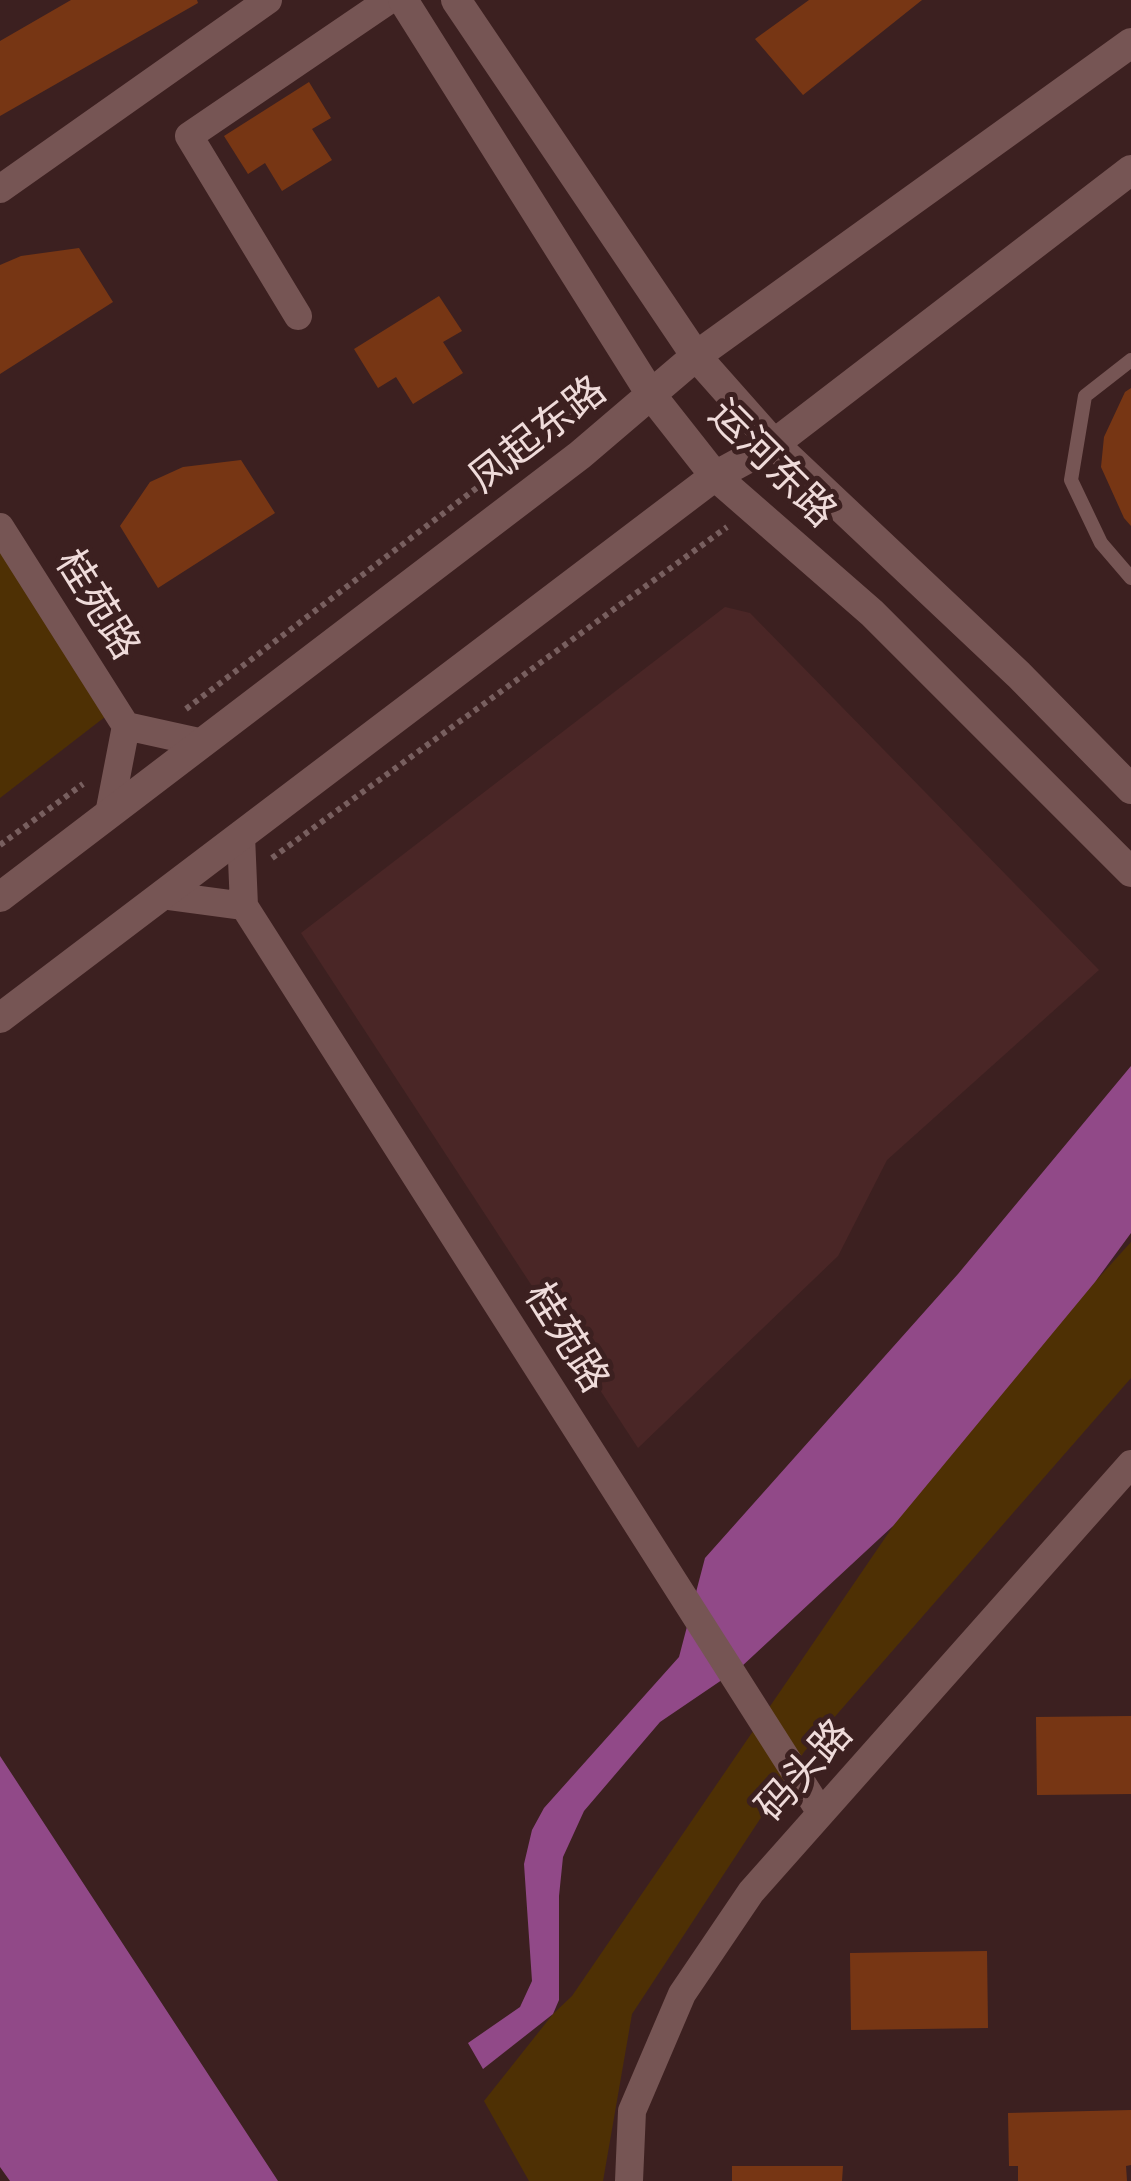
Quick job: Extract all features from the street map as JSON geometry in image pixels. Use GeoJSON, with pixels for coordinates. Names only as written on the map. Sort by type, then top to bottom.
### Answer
{"type":"FeatureCollection","features":[{"type":"Feature","properties":{"kind":"main road","name":"运河东路"},"geometry":{"type":"LineString","coordinates":[[403,0],[652,396],[715,476],[872,613],[1131,872]]}},
{"type":"Feature","properties":{"kind":"main road","name":"运河东路"},"geometry":{"type":"LineString","coordinates":[[456,0],[696,356],[774,444],[1019,675],[1131,789]]}},
{"type":"Feature","properties":{"kind":"main road","name":"凤起东路"},"geometry":{"type":"LineString","coordinates":[[0,897],[580,455],[696,356],[1131,42]]}},
{"type":"Feature","properties":{"kind":"main road"},"geometry":{"type":"LineString","coordinates":[[0,1018],[715,476],[774,444],[1131,170]]}},
{"type":"Feature","properties":{"kind":"street"},"geometry":{"type":"LineString","coordinates":[[0,189],[268,0]]}},
{"type":"Feature","properties":{"kind":"street"},"geometry":{"type":"LineString","coordinates":[[298,316],[189,136],[389,0]]}},
{"type":"Feature","properties":{"kind":"street","name":"桂苑路"},"geometry":{"type":"LineString","coordinates":[[0,527],[126,726]]}},
{"type":"Feature","properties":{"kind":"street"},"geometry":{"type":"LineString","coordinates":[[110,814],[126,726],[203,743]]}},
{"type":"Feature","properties":{"kind":"street","name":"桂苑路"},"geometry":{"type":"LineString","coordinates":[[240,836],[243,893],[821,1813]]}},
{"type":"Feature","properties":{"kind":"street"},"geometry":{"type":"LineString","coordinates":[[162,895],[243,893]]}},
{"type":"Feature","properties":{"kind":"street","name":"码头路"},"geometry":{"type":"LineString","coordinates":[[629,2181],[632,2111],[682,1994],[751,1892],[1131,1464]]}},
{"type":"Feature","properties":{"kind":"lane"},"geometry":{"type":"LineString","coordinates":[[1131,360],[1086,396],[1071,480],[1101,543],[1131,578]]}},
{"type":"Feature","properties":{"kind":"path"},"geometry":{"type":"LineString","coordinates":[[155,732],[589,403]]}},
{"type":"Feature","properties":{"kind":"path"},"geometry":{"type":"LineString","coordinates":[[243,893],[752,508]]}},
{"type":"Feature","properties":{"kind":"path"},"geometry":{"type":"LineString","coordinates":[[0,845],[120,757]]}},
{"type":"Feature","properties":{"kind":"shaded area"},"geometry":{"type":"Polygon","coordinates":[[[0,515],[123,703],[0,798],[0,515]]]}},
{"type":"Feature","properties":{"kind":"shaded area"},"geometry":{"type":"Polygon","coordinates":[[[725,607],[750,613],[1099,970],[887,1160],[838,1256],[638,1448],[301,933],[725,607]]]}},
{"type":"Feature","properties":{"kind":"shaded area"},"geometry":{"type":"Polygon","coordinates":[[[1131,1066],[1131,1233],[893,1526],[741,1667],[660,1722],[584,1811],[563,1857],[559,2000],[553,2014],[483,2069],[468,2043],[520,2007],[532,1981],[524,1864],[532,1830],[544,1808],[679,1657],[705,1558],[958,1274],[1131,1066]]]}},
{"type":"Feature","properties":{"kind":"shaded area"},"geometry":{"type":"Polygon","coordinates":[[[1131,1242],[1131,1378],[804,1752],[632,2014],[603,2181],[529,2181],[484,2101],[572,1996],[952,1440],[1131,1242]]]}},
{"type":"Feature","properties":{"kind":"shaded area"},"geometry":{"type":"Polygon","coordinates":[[[0,1756],[278,2181],[10,2181],[0,2167],[0,1756]]]}},
{"type":"Feature","properties":{"kind":"building"},"geometry":{"type":"Polygon","coordinates":[[[71,0],[198,3],[0,116],[0,41],[71,0]]]}},
{"type":"Feature","properties":{"kind":"building"},"geometry":{"type":"Polygon","coordinates":[[[809,0],[922,0],[803,95],[755,39],[809,0]]]}},
{"type":"Feature","properties":{"kind":"building"},"geometry":{"type":"Polygon","coordinates":[[[309,82],[331,118],[312,129],[332,160],[282,191],[265,163],[248,174],[224,136],[309,82]]]}},
{"type":"Feature","properties":{"kind":"building"},"geometry":{"type":"Polygon","coordinates":[[[79,248],[113,302],[0,374],[0,265],[21,256],[79,248]]]}},
{"type":"Feature","properties":{"kind":"building"},"geometry":{"type":"Polygon","coordinates":[[[439,296],[462,331],[443,342],[463,373],[413,404],[396,377],[378,388],[354,349],[439,296]]]}},
{"type":"Feature","properties":{"kind":"building"},"geometry":{"type":"Polygon","coordinates":[[[1131,388],[1131,526],[1101,467],[1104,437],[1125,392],[1131,388]]]}},
{"type":"Feature","properties":{"kind":"building"},"geometry":{"type":"Polygon","coordinates":[[[241,460],[275,513],[158,588],[120,526],[150,482],[183,467],[241,460]]]}},
{"type":"Feature","properties":{"kind":"building"},"geometry":{"type":"Polygon","coordinates":[[[1131,1716],[1131,1794],[1037,1795],[1036,1717],[1131,1716]]]}},
{"type":"Feature","properties":{"kind":"building"},"geometry":{"type":"Polygon","coordinates":[[[987,1951],[988,2028],[851,2030],[850,1953],[987,1951]]]}},
{"type":"Feature","properties":{"kind":"building"},"geometry":{"type":"Polygon","coordinates":[[[1131,2110],[1131,2165],[1126,2166],[1127,2181],[1018,2181],[1018,2166],[1009,2166],[1008,2113],[1131,2110]]]}},
{"type":"Feature","properties":{"kind":"building"},"geometry":{"type":"Polygon","coordinates":[[[732,2166],[843,2166],[842,2181],[732,2181],[732,2166]]]}}]}
